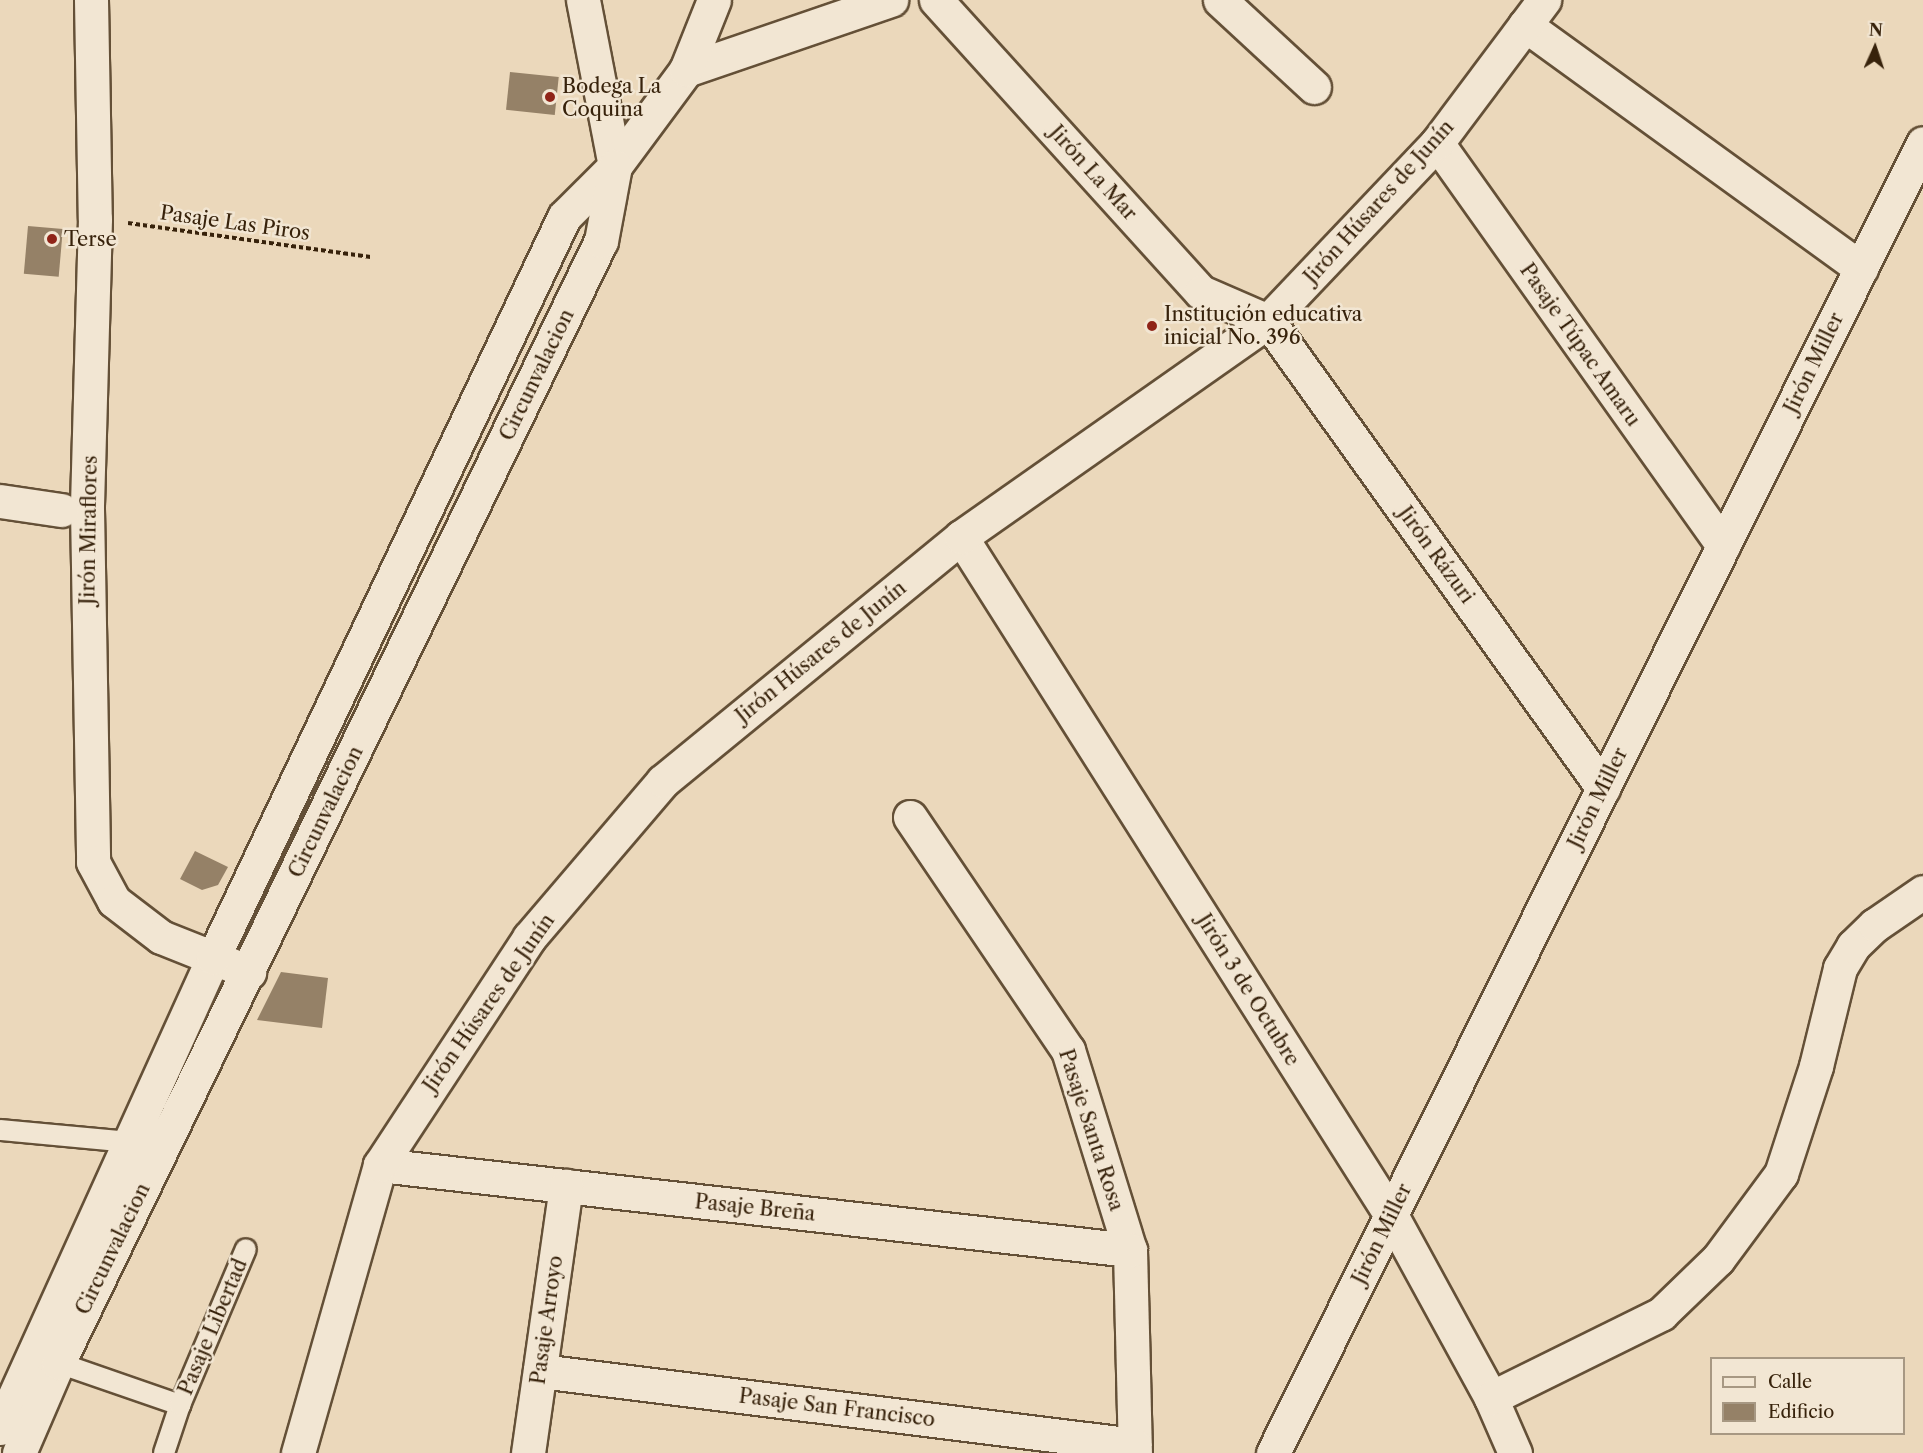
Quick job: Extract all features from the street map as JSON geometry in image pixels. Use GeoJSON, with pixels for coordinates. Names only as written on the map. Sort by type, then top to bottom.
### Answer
{"type":"FeatureCollection","features":[{"type":"Feature","properties":{"kind":"street","name":"Jirón Miraflores"},"geometry":{"type":"LineString","coordinates":[[91,0],[95,219],[87,509],[93,862],[114,901],[161,938],[249,972]]}},
{"type":"Feature","properties":{"kind":"street"},"geometry":{"type":"LineString","coordinates":[[582,0],[615,166]]}},
{"type":"Feature","properties":{"kind":"street","name":"Circunvalacion"},"geometry":{"type":"LineString","coordinates":[[20,1453],[45,1359],[130,1142],[213,958],[564,217],[615,166],[686,70],[714,0]]}},
{"type":"Feature","properties":{"kind":"street"},"geometry":{"type":"LineString","coordinates":[[686,70],[891,0]]}},
{"type":"Feature","properties":{"kind":"street","name":"Jirón La Mar"},"geometry":{"type":"LineString","coordinates":[[936,0],[1201,292],[1268,321]]}},
{"type":"Feature","properties":{"kind":"street"},"geometry":{"type":"LineString","coordinates":[[1220,0],[1314,87]]}},
{"type":"Feature","properties":{"kind":"street"},"geometry":{"type":"LineString","coordinates":[[1535,13],[1861,268]]}},
{"type":"Feature","properties":{"kind":"street","name":"Jirón Húsares de Junín"},"geometry":{"type":"LineString","coordinates":[[298,1453],[380,1165],[529,938],[663,781],[961,537],[1268,321],[1437,143],[1535,13]]}},
{"type":"Feature","properties":{"kind":"street","name":"Pasaje Túpac Amaru"},"geometry":{"type":"LineString","coordinates":[[1437,143],[1723,546]]}},
{"type":"Feature","properties":{"kind":"street","name":"Jirón Miller"},"geometry":{"type":"LineString","coordinates":[[1273,1453],[1923,143]]}},
{"type":"Feature","properties":{"kind":"street","name":"Circunvalacion"},"geometry":{"type":"LineString","coordinates":[[0,1428],[45,1359],[249,972],[601,241],[615,166]]}},
{"type":"Feature","properties":{"kind":"street","name":"Jirón Rázuri"},"geometry":{"type":"LineString","coordinates":[[1268,321],[1603,788]]}},
{"type":"Feature","properties":{"kind":"street"},"geometry":{"type":"LineString","coordinates":[[0,501],[61,510]]}},
{"type":"Feature","properties":{"kind":"street","name":"Jirón 3 de Octubre"},"geometry":{"type":"LineString","coordinates":[[961,537],[1391,1215],[1491,1398],[1515,1453]]}},
{"type":"Feature","properties":{"kind":"street","name":"Pasaje Santa Rosa"},"geometry":{"type":"LineString","coordinates":[[909,817],[1068,1050],[1130,1250],[1135,1449]]}},
{"type":"Feature","properties":{"kind":"street"},"geometry":{"type":"LineString","coordinates":[[1491,1398],[1661,1314],[1718,1259],[1781,1174],[1816,1066],[1840,968],[1853,946],[1875,925],[1923,892]]}},
{"type":"Feature","properties":{"kind":"street","name":"Pasaje Breña"},"geometry":{"type":"LineString","coordinates":[[380,1165],[1130,1250]]}},
{"type":"Feature","properties":{"kind":"street","name":"Pasaje Arroyo"},"geometry":{"type":"LineString","coordinates":[[528,1453],[566,1186]]}},
{"type":"Feature","properties":{"kind":"street","name":"Pasaje San Francisco"},"geometry":{"type":"LineString","coordinates":[[540,1371],[1135,1449]]}},
{"type":"Feature","properties":{"kind":"lane"},"geometry":{"type":"LineString","coordinates":[[0,1130],[130,1142]]}},
{"type":"Feature","properties":{"kind":"lane","name":"Pasaje Libertad"},"geometry":{"type":"LineString","coordinates":[[164,1453],[180,1405],[246,1249]]}},
{"type":"Feature","properties":{"kind":"lane","name":"Pasaje Libertad"},"geometry":{"type":"LineString","coordinates":[[45,1359],[180,1405]]}},
{"type":"Feature","properties":{"kind":"path","name":"Pasaje Las Piros"},"geometry":{"type":"LineString","coordinates":[[95,219],[371,257]]}},
{"type":"Feature","properties":{"kind":"building"},"geometry":{"type":"Polygon","coordinates":[[[510,72],[559,77],[555,115],[506,110],[510,72]]]}},
{"type":"Feature","properties":{"kind":"building"},"geometry":{"type":"Polygon","coordinates":[[[28,226],[63,229],[59,277],[24,274],[28,226]]]}},
{"type":"Feature","properties":{"kind":"building"},"geometry":{"type":"Polygon","coordinates":[[[195,851],[228,867],[218,885],[202,890],[180,879],[195,851]]]}},
{"type":"Feature","properties":{"kind":"building"},"geometry":{"type":"Polygon","coordinates":[[[281,972],[328,978],[322,1028],[257,1020],[281,972]]]}},
{"type":"Feature","properties":{"kind":"place","name":"Bodega La Coquina"},"geometry":{"type":"Point","coordinates":[550,97]}},
{"type":"Feature","properties":{"kind":"place","name":"Terse"},"geometry":{"type":"Point","coordinates":[52,239]}},
{"type":"Feature","properties":{"kind":"place","name":"Institución educativa inicial No. 396"},"geometry":{"type":"Point","coordinates":[1152,326]}}]}
